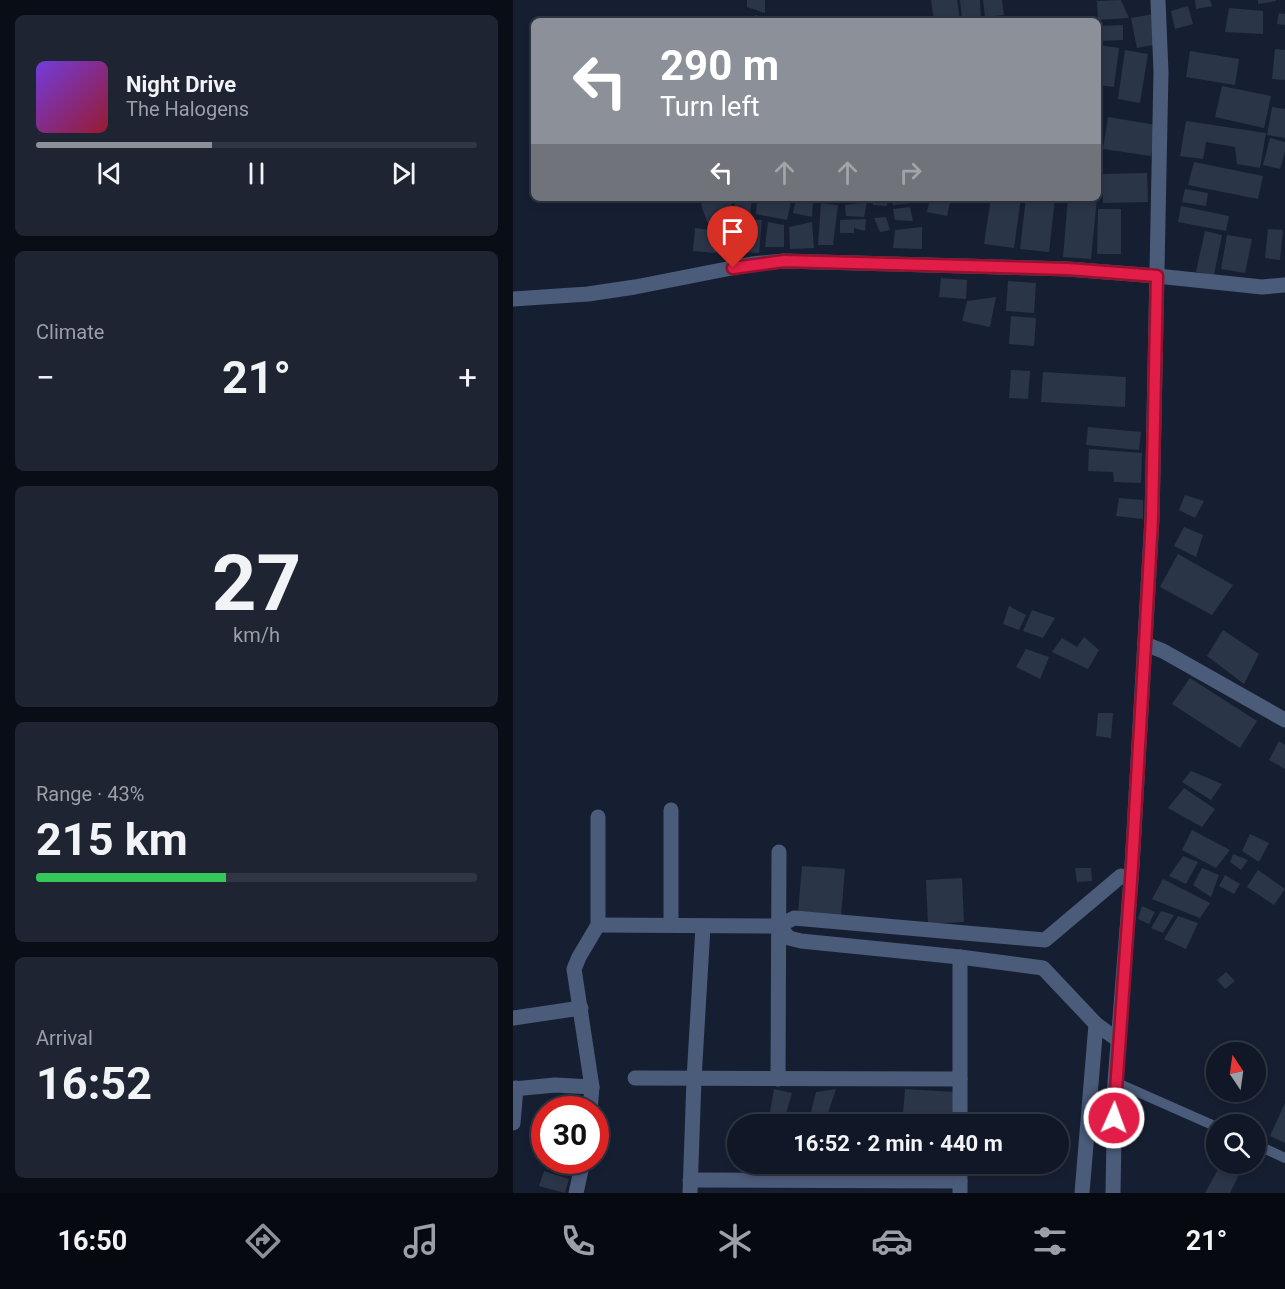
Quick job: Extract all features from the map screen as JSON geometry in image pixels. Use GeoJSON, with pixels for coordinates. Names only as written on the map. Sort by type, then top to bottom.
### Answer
{"type":"FeatureCollection","features":[{"type":"Feature","properties":{"kind":"street"},"geometry":{"type":"LineString","coordinates":[[1113,1193],[1115,1082],[1132,866],[1152,518],[1161,72],[1158,0]]}},
{"type":"Feature","properties":{"kind":"street"},"geometry":{"type":"LineString","coordinates":[[513,299],[588,294],[752,264],[784,261],[1056,268],[1262,287],[1285,285]]}},
{"type":"Feature","properties":{"kind":"street"},"geometry":{"type":"LineString","coordinates":[[1145,644],[1163,651],[1285,720]]}},
{"type":"Feature","properties":{"kind":"street"},"geometry":{"type":"LineString","coordinates":[[671,810],[671,925]]}},
{"type":"Feature","properties":{"kind":"street"},"geometry":{"type":"LineString","coordinates":[[591,1096],[592,1087],[574,969],[595,931],[598,817]]}},
{"type":"Feature","properties":{"kind":"street"},"geometry":{"type":"LineString","coordinates":[[778,1079],[779,852]]}},
{"type":"Feature","properties":{"kind":"street"},"geometry":{"type":"LineString","coordinates":[[595,931],[671,925],[779,926],[794,918],[1045,940],[1121,876]]}},
{"type":"Feature","properties":{"kind":"street"},"geometry":{"type":"LineString","coordinates":[[779,926],[789,938],[801,941],[1043,968],[1096,1024],[1118,1040]]}},
{"type":"Feature","properties":{"kind":"street"},"geometry":{"type":"LineString","coordinates":[[703,927],[690,1186],[960,1187]]}},
{"type":"Feature","properties":{"kind":"street"},"geometry":{"type":"LineString","coordinates":[[1043,968],[1045,940]]}},
{"type":"Feature","properties":{"kind":"street"},"geometry":{"type":"LineString","coordinates":[[960,957],[960,1114]]}},
{"type":"Feature","properties":{"kind":"street"},"geometry":{"type":"LineString","coordinates":[[513,1018],[581,1008]]}},
{"type":"Feature","properties":{"kind":"street"},"geometry":{"type":"LineString","coordinates":[[1082,1193],[1096,1024]]}},
{"type":"Feature","properties":{"kind":"street"},"geometry":{"type":"LineString","coordinates":[[635,1078],[960,1079]]}},
{"type":"Feature","properties":{"kind":"street"},"geometry":{"type":"LineString","coordinates":[[513,1123],[515,1088],[555,1085],[592,1087]]}},
{"type":"Feature","properties":{"kind":"street"},"geometry":{"type":"LineString","coordinates":[[576,1193],[580,1174]]}},
{"type":"Feature","properties":{"kind":"lane"},"geometry":{"type":"LineString","coordinates":[[1115,1082],[1206,1122]]}},
{"type":"Feature","properties":{"kind":"lane"},"geometry":{"type":"LineString","coordinates":[[1266,1149],[1285,1158]]}},
{"type":"Feature","properties":{"kind":"building"},"geometry":{"type":"Polygon","coordinates":[[[747,0],[765,0],[765,13],[747,7],[747,0]]]}},
{"type":"Feature","properties":{"kind":"building"},"geometry":{"type":"Polygon","coordinates":[[[931,0],[957,0],[960,18],[934,18],[931,0]]]}},
{"type":"Feature","properties":{"kind":"building"},"geometry":{"type":"Polygon","coordinates":[[[960,0],[980,0],[981,18],[962,18],[960,0]]]}},
{"type":"Feature","properties":{"kind":"building"},"geometry":{"type":"Polygon","coordinates":[[[983,0],[1002,0],[1004,15],[985,17],[983,0]]]}},
{"type":"Feature","properties":{"kind":"building"},"geometry":{"type":"Polygon","coordinates":[[[1121,0],[1129,18],[1101,20],[1098,18],[1097,1],[1121,0]]]}},
{"type":"Feature","properties":{"kind":"building"},"geometry":{"type":"Polygon","coordinates":[[[1195,0],[1210,0],[1212,6],[1196,9],[1195,0]]]}},
{"type":"Feature","properties":{"kind":"building"},"geometry":{"type":"Polygon","coordinates":[[[1258,0],[1276,0],[1276,1],[1258,4],[1258,0]]]}},
{"type":"Feature","properties":{"kind":"building"},"geometry":{"type":"Polygon","coordinates":[[[1188,6],[1193,24],[1175,29],[1171,11],[1188,6]]]}},
{"type":"Feature","properties":{"kind":"building"},"geometry":{"type":"Polygon","coordinates":[[[1229,8],[1263,11],[1263,34],[1225,32],[1229,8]]]}},
{"type":"Feature","properties":{"kind":"building"},"geometry":{"type":"Polygon","coordinates":[[[1279,13],[1285,14],[1285,25],[1277,24],[1279,13]]]}},
{"type":"Feature","properties":{"kind":"building"},"geometry":{"type":"Polygon","coordinates":[[[1153,14],[1158,44],[1137,48],[1131,18],[1153,14]]]}},
{"type":"Feature","properties":{"kind":"building"},"geometry":{"type":"Polygon","coordinates":[[[1123,25],[1123,40],[1101,41],[1101,26],[1123,25]]]}},
{"type":"Feature","properties":{"kind":"building"},"geometry":{"type":"Polygon","coordinates":[[[1101,45],[1119,48],[1114,87],[1101,85],[1101,45]]]}},
{"type":"Feature","properties":{"kind":"building"},"geometry":{"type":"Polygon","coordinates":[[[1275,49],[1285,50],[1285,80],[1272,79],[1275,49]]]}},
{"type":"Feature","properties":{"kind":"building"},"geometry":{"type":"Polygon","coordinates":[[[1125,50],[1148,54],[1140,103],[1118,99],[1125,50]]]}},
{"type":"Feature","properties":{"kind":"building"},"geometry":{"type":"Polygon","coordinates":[[[1190,51],[1239,59],[1235,85],[1186,77],[1190,51]]]}},
{"type":"Feature","properties":{"kind":"building"},"geometry":{"type":"Polygon","coordinates":[[[1222,86],[1271,96],[1264,128],[1215,117],[1222,86]]]}},
{"type":"Feature","properties":{"kind":"building"},"geometry":{"type":"Polygon","coordinates":[[[1272,107],[1285,109],[1285,138],[1267,135],[1272,107]]]}},
{"type":"Feature","properties":{"kind":"building"},"geometry":{"type":"Polygon","coordinates":[[[1108,117],[1156,125],[1151,156],[1103,149],[1108,117]]]}},
{"type":"Feature","properties":{"kind":"building"},"geometry":{"type":"Polygon","coordinates":[[[1186,121],[1266,133],[1260,168],[1237,164],[1235,147],[1206,142],[1203,159],[1180,156],[1186,121]]]}},
{"type":"Feature","properties":{"kind":"building"},"geometry":{"type":"Polygon","coordinates":[[[1270,138],[1285,142],[1285,152],[1280,169],[1263,165],[1270,138]]]}},
{"type":"Feature","properties":{"kind":"building"},"geometry":{"type":"Polygon","coordinates":[[[1194,162],[1263,176],[1258,199],[1188,185],[1194,162]]]}},
{"type":"Feature","properties":{"kind":"building"},"geometry":{"type":"Polygon","coordinates":[[[1147,173],[1148,202],[1103,203],[1102,174],[1147,173]]]}},
{"type":"Feature","properties":{"kind":"building"},"geometry":{"type":"Polygon","coordinates":[[[1185,189],[1208,193],[1206,206],[1182,202],[1185,189]]]}},
{"type":"Feature","properties":{"kind":"building"},"geometry":{"type":"Polygon","coordinates":[[[702,201],[732,201],[728,228],[708,224],[701,205],[702,201]]]}},
{"type":"Feature","properties":{"kind":"building"},"geometry":{"type":"Polygon","coordinates":[[[735,201],[752,201],[750,215],[739,214],[733,210],[735,201]]]}},
{"type":"Feature","properties":{"kind":"building"},"geometry":{"type":"Polygon","coordinates":[[[757,201],[791,201],[787,220],[756,214],[757,201]]]}},
{"type":"Feature","properties":{"kind":"building"},"geometry":{"type":"Polygon","coordinates":[[[795,201],[813,201],[812,217],[793,213],[795,201]]]}},
{"type":"Feature","properties":{"kind":"building"},"geometry":{"type":"Polygon","coordinates":[[[872,201],[887,201],[887,206],[873,205],[872,201]]]}},
{"type":"Feature","properties":{"kind":"building"},"geometry":{"type":"Polygon","coordinates":[[[892,201],[922,202],[893,205],[892,201]]]}},
{"type":"Feature","properties":{"kind":"building"},"geometry":{"type":"Polygon","coordinates":[[[929,201],[950,201],[947,216],[927,212],[929,201]]]}},
{"type":"Feature","properties":{"kind":"building"},"geometry":{"type":"Polygon","coordinates":[[[991,201],[1021,201],[1014,248],[984,244],[991,201]]]}},
{"type":"Feature","properties":{"kind":"building"},"geometry":{"type":"Polygon","coordinates":[[[1026,201],[1055,201],[1049,252],[1020,249],[1026,201]]]}},
{"type":"Feature","properties":{"kind":"building"},"geometry":{"type":"Polygon","coordinates":[[[1068,201],[1097,201],[1091,259],[1063,257],[1068,201]]]}},
{"type":"Feature","properties":{"kind":"building"},"geometry":{"type":"Polygon","coordinates":[[[867,202],[864,217],[846,216],[845,205],[867,202]]]}},
{"type":"Feature","properties":{"kind":"building"},"geometry":{"type":"Polygon","coordinates":[[[821,203],[838,205],[833,245],[818,245],[821,203]]]}},
{"type":"Feature","properties":{"kind":"building"},"geometry":{"type":"Polygon","coordinates":[[[1181,206],[1229,216],[1226,231],[1178,222],[1181,206]]]}},
{"type":"Feature","properties":{"kind":"building"},"geometry":{"type":"Polygon","coordinates":[[[910,207],[913,221],[895,220],[893,209],[910,207]]]}},
{"type":"Feature","properties":{"kind":"building"},"geometry":{"type":"Polygon","coordinates":[[[1098,209],[1121,209],[1121,254],[1097,254],[1098,209]]]}},
{"type":"Feature","properties":{"kind":"building"},"geometry":{"type":"Polygon","coordinates":[[[886,217],[890,230],[880,232],[874,218],[886,217]]]}},
{"type":"Feature","properties":{"kind":"building"},"geometry":{"type":"Polygon","coordinates":[[[746,219],[762,220],[759,253],[739,252],[746,219]]]}},
{"type":"Feature","properties":{"kind":"building"},"geometry":{"type":"Polygon","coordinates":[[[866,219],[865,231],[854,228],[854,233],[840,233],[840,220],[866,219]]]}},
{"type":"Feature","properties":{"kind":"building"},"geometry":{"type":"Polygon","coordinates":[[[768,222],[784,225],[784,247],[765,247],[768,222]]]}},
{"type":"Feature","properties":{"kind":"building"},"geometry":{"type":"Polygon","coordinates":[[[812,222],[814,248],[790,249],[789,227],[812,222]]]}},
{"type":"Feature","properties":{"kind":"building"},"geometry":{"type":"Polygon","coordinates":[[[922,227],[922,249],[893,248],[895,230],[922,227]]]}},
{"type":"Feature","properties":{"kind":"building"},"geometry":{"type":"Polygon","coordinates":[[[695,228],[719,231],[716,253],[693,251],[695,228]]]}},
{"type":"Feature","properties":{"kind":"building"},"geometry":{"type":"Polygon","coordinates":[[[1268,229],[1283,230],[1280,260],[1265,258],[1268,229]]]}},
{"type":"Feature","properties":{"kind":"building"},"geometry":{"type":"Polygon","coordinates":[[[1205,231],[1222,235],[1214,275],[1196,272],[1205,231]]]}},
{"type":"Feature","properties":{"kind":"building"},"geometry":{"type":"Polygon","coordinates":[[[1227,235],[1252,239],[1245,273],[1221,269],[1227,235]]]}},
{"type":"Feature","properties":{"kind":"building"},"geometry":{"type":"Polygon","coordinates":[[[941,278],[967,280],[966,299],[939,297],[941,278]]]}},
{"type":"Feature","properties":{"kind":"building"},"geometry":{"type":"Polygon","coordinates":[[[1008,281],[1036,283],[1034,313],[1006,311],[1008,281]]]}},
{"type":"Feature","properties":{"kind":"building"},"geometry":{"type":"Polygon","coordinates":[[[996,297],[990,327],[962,321],[967,301],[996,297]]]}},
{"type":"Feature","properties":{"kind":"building"},"geometry":{"type":"Polygon","coordinates":[[[1011,316],[1036,318],[1034,346],[1009,344],[1011,316]]]}},
{"type":"Feature","properties":{"kind":"building"},"geometry":{"type":"Polygon","coordinates":[[[1011,370],[1030,371],[1028,399],[1009,398],[1011,370]]]}},
{"type":"Feature","properties":{"kind":"building"},"geometry":{"type":"Polygon","coordinates":[[[1043,372],[1126,377],[1125,407],[1041,402],[1043,372]]]}},
{"type":"Feature","properties":{"kind":"building"},"geometry":{"type":"Polygon","coordinates":[[[1088,427],[1141,432],[1139,450],[1086,445],[1088,427]]]}},
{"type":"Feature","properties":{"kind":"building"},"geometry":{"type":"Polygon","coordinates":[[[1089,449],[1142,453],[1141,483],[1114,482],[1113,472],[1088,471],[1089,449]]]}},
{"type":"Feature","properties":{"kind":"building"},"geometry":{"type":"Polygon","coordinates":[[[1185,495],[1204,501],[1195,518],[1179,510],[1185,495]]]}},
{"type":"Feature","properties":{"kind":"building"},"geometry":{"type":"Polygon","coordinates":[[[1119,498],[1143,500],[1143,519],[1116,516],[1119,498]]]}},
{"type":"Feature","properties":{"kind":"building"},"geometry":{"type":"Polygon","coordinates":[[[1184,527],[1203,535],[1196,557],[1174,546],[1184,527]]]}},
{"type":"Feature","properties":{"kind":"building"},"geometry":{"type":"Polygon","coordinates":[[[1178,554],[1233,585],[1212,615],[1160,587],[1178,554]]]}},
{"type":"Feature","properties":{"kind":"building"},"geometry":{"type":"Polygon","coordinates":[[[1009,606],[1026,615],[1019,630],[1003,624],[1009,606]]]}},
{"type":"Feature","properties":{"kind":"building"},"geometry":{"type":"Polygon","coordinates":[[[1032,610],[1055,618],[1043,638],[1023,631],[1032,610]]]}},
{"type":"Feature","properties":{"kind":"building"},"geometry":{"type":"Polygon","coordinates":[[[1223,630],[1259,654],[1244,684],[1207,656],[1223,630]]]}},
{"type":"Feature","properties":{"kind":"building"},"geometry":{"type":"Polygon","coordinates":[[[1084,637],[1099,650],[1088,669],[1052,652],[1062,638],[1077,647],[1084,637]]]}},
{"type":"Feature","properties":{"kind":"building"},"geometry":{"type":"Polygon","coordinates":[[[1026,649],[1049,657],[1040,679],[1016,667],[1026,649]]]}},
{"type":"Feature","properties":{"kind":"building"},"geometry":{"type":"Polygon","coordinates":[[[1190,678],[1257,721],[1240,748],[1172,704],[1190,678]]]}},
{"type":"Feature","properties":{"kind":"building"},"geometry":{"type":"Polygon","coordinates":[[[1098,713],[1113,713],[1111,738],[1096,736],[1098,713]]]}},
{"type":"Feature","properties":{"kind":"building"},"geometry":{"type":"Polygon","coordinates":[[[1279,741],[1285,745],[1285,769],[1269,760],[1279,741]]]}},
{"type":"Feature","properties":{"kind":"building"},"geometry":{"type":"Polygon","coordinates":[[[1191,771],[1222,784],[1211,800],[1182,782],[1191,771]]]}},
{"type":"Feature","properties":{"kind":"building"},"geometry":{"type":"Polygon","coordinates":[[[1184,788],[1215,809],[1202,827],[1168,808],[1184,788]]]}},
{"type":"Feature","properties":{"kind":"building"},"geometry":{"type":"Polygon","coordinates":[[[1192,830],[1230,850],[1216,868],[1182,850],[1192,830]]]}},
{"type":"Feature","properties":{"kind":"building"},"geometry":{"type":"Polygon","coordinates":[[[1250,834],[1269,843],[1259,862],[1242,851],[1250,834]]]}},
{"type":"Feature","properties":{"kind":"building"},"geometry":{"type":"Polygon","coordinates":[[[1233,854],[1248,860],[1241,870],[1230,862],[1233,854]]]}},
{"type":"Feature","properties":{"kind":"building"},"geometry":{"type":"Polygon","coordinates":[[[1183,856],[1198,862],[1186,884],[1169,876],[1183,856]]]}},
{"type":"Feature","properties":{"kind":"building"},"geometry":{"type":"Polygon","coordinates":[[[802,866],[845,869],[841,916],[798,913],[802,866]]]}},
{"type":"Feature","properties":{"kind":"building"},"geometry":{"type":"Polygon","coordinates":[[[1075,868],[1091,868],[1092,881],[1077,882],[1075,868]]]}},
{"type":"Feature","properties":{"kind":"building"},"geometry":{"type":"Polygon","coordinates":[[[1202,868],[1219,875],[1211,897],[1193,885],[1202,868]]]}},
{"type":"Feature","properties":{"kind":"building"},"geometry":{"type":"Polygon","coordinates":[[[1258,870],[1285,889],[1274,905],[1247,887],[1258,870]]]}},
{"type":"Feature","properties":{"kind":"building"},"geometry":{"type":"Polygon","coordinates":[[[1225,875],[1240,884],[1234,894],[1219,886],[1225,875]]]}},
{"type":"Feature","properties":{"kind":"building"},"geometry":{"type":"Polygon","coordinates":[[[962,878],[964,922],[928,924],[926,880],[962,878]]]}},
{"type":"Feature","properties":{"kind":"building"},"geometry":{"type":"Polygon","coordinates":[[[1163,879],[1210,903],[1200,918],[1152,899],[1163,879]]]}},
{"type":"Feature","properties":{"kind":"building"},"geometry":{"type":"Polygon","coordinates":[[[1142,906],[1155,912],[1149,924],[1138,919],[1142,906]]]}},
{"type":"Feature","properties":{"kind":"building"},"geometry":{"type":"Polygon","coordinates":[[[1161,911],[1174,915],[1163,933],[1151,928],[1161,911]]]}},
{"type":"Feature","properties":{"kind":"building"},"geometry":{"type":"Polygon","coordinates":[[[1178,916],[1198,923],[1186,949],[1164,939],[1178,916]]]}},
{"type":"Feature","properties":{"kind":"building"},"geometry":{"type":"Polygon","coordinates":[[[1226,972],[1235,981],[1225,989],[1217,980],[1226,972]]]}},
{"type":"Feature","properties":{"kind":"building"},"geometry":{"type":"Polygon","coordinates":[[[774,1089],[792,1093],[786,1114],[770,1112],[774,1089]]]}},
{"type":"Feature","properties":{"kind":"building"},"geometry":{"type":"Polygon","coordinates":[[[836,1089],[828,1114],[810,1114],[816,1092],[836,1089]]]}},
{"type":"Feature","properties":{"kind":"building"},"geometry":{"type":"Polygon","coordinates":[[[905,1089],[956,1092],[954,1114],[903,1114],[905,1089]]]}},
{"type":"Feature","properties":{"kind":"building"},"geometry":{"type":"Polygon","coordinates":[[[1285,1103],[1285,1143],[1270,1136],[1285,1103]]]}},
{"type":"Feature","properties":{"kind":"building"},"geometry":{"type":"Polygon","coordinates":[[[543,1174],[553,1174],[569,1179],[565,1193],[539,1186],[543,1174]]]}},
{"type":"Feature","properties":{"kind":"building"},"geometry":{"type":"Polygon","coordinates":[[[1215,1174],[1239,1174],[1230,1193],[1205,1193],[1215,1174]]]}},
{"type":"Feature","properties":{"kind":"route"},"geometry":{"type":"LineString","coordinates":[[733,268],[784,261],[1068,269],[1157,276],[1152,518],[1132,866],[1114,1118]]}}]}
